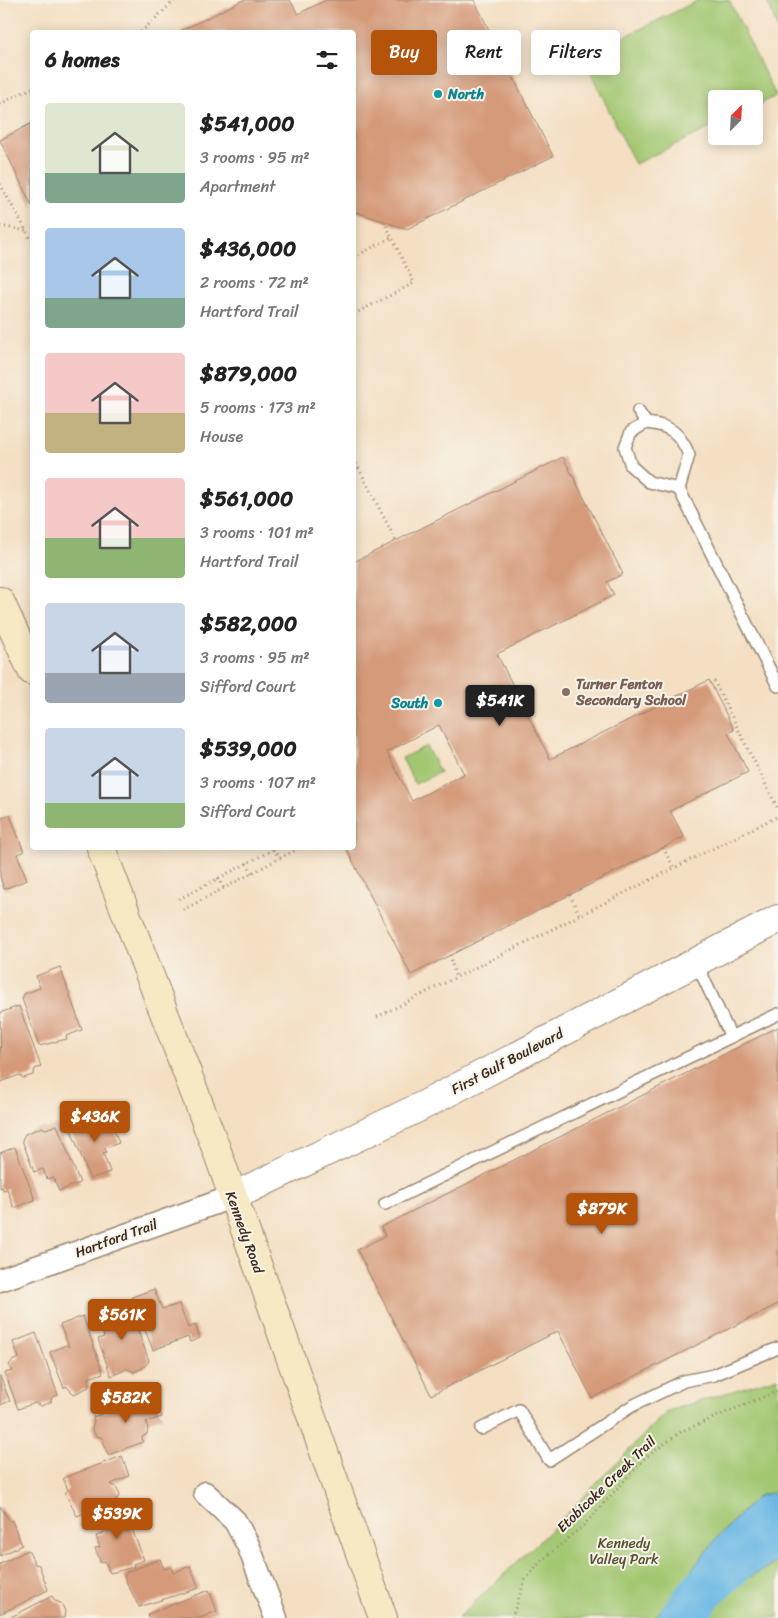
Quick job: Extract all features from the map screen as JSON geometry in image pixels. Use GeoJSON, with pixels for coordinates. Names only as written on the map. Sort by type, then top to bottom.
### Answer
{"type":"FeatureCollection","features":[{"type":"Feature","properties":{"kind":"main road"},"geometry":{"type":"LineString","coordinates":[[0,601],[30,667]]}},
{"type":"Feature","properties":{"kind":"main road","name":"Kennedy Road"},"geometry":{"type":"LineString","coordinates":[[101,850],[217,1151],[383,1618]]}},
{"type":"Feature","properties":{"kind":"street","name":"First Gulf Boulevard"},"geometry":{"type":"LineString","coordinates":[[232,1196],[422,1106],[778,919]]}},
{"type":"Feature","properties":{"kind":"street","name":"Hartford Trail"},"geometry":{"type":"LineString","coordinates":[[0,1280],[232,1196]]}},
{"type":"Feature","properties":{"kind":"street"},"geometry":{"type":"LineString","coordinates":[[205,1493],[236,1521],[248,1545],[276,1618]]}},
{"type":"Feature","properties":{"kind":"lane"},"geometry":{"type":"LineString","coordinates":[[638,411],[646,423],[671,429],[682,440],[689,455],[679,489],[778,686]]}},
{"type":"Feature","properties":{"kind":"lane"},"geometry":{"type":"LineString","coordinates":[[646,423],[631,432],[625,447],[631,466],[650,482],[679,489]]}},
{"type":"Feature","properties":{"kind":"lane"},"geometry":{"type":"LineString","coordinates":[[696,962],[731,1037]]}},
{"type":"Feature","properties":{"kind":"lane"},"geometry":{"type":"LineString","coordinates":[[385,1204],[778,1014]]}},
{"type":"Feature","properties":{"kind":"lane"},"geometry":{"type":"LineString","coordinates":[[481,1429],[519,1410],[548,1460],[632,1406],[684,1381],[714,1375],[778,1348]]}},
{"type":"Feature","properties":{"kind":"path"},"geometry":{"type":"LineString","coordinates":[[143,30],[175,0]]}},
{"type":"Feature","properties":{"kind":"path"},"geometry":{"type":"LineString","coordinates":[[0,104],[30,89]]}},
{"type":"Feature","properties":{"kind":"path"},"geometry":{"type":"LineString","coordinates":[[0,184],[30,236]]}},
{"type":"Feature","properties":{"kind":"path"},"geometry":{"type":"LineString","coordinates":[[356,313],[414,283],[384,221]]}},
{"type":"Feature","properties":{"kind":"path"},"geometry":{"type":"LineString","coordinates":[[0,226],[28,231]]}},
{"type":"Feature","properties":{"kind":"path"},"geometry":{"type":"LineString","coordinates":[[356,256],[392,238]]}},
{"type":"Feature","properties":{"kind":"path"},"geometry":{"type":"LineString","coordinates":[[356,463],[396,541]]}},
{"type":"Feature","properties":{"kind":"path"},"geometry":{"type":"LineString","coordinates":[[714,681],[778,809]]}},
{"type":"Feature","properties":{"kind":"path"},"geometry":{"type":"LineString","coordinates":[[377,1017],[778,816]]}},
{"type":"Feature","properties":{"kind":"path"},"geometry":{"type":"LineString","coordinates":[[663,848],[674,868]]}},
{"type":"Feature","properties":{"kind":"path"},"geometry":{"type":"LineString","coordinates":[[179,899],[271,850]]}},
{"type":"Feature","properties":{"kind":"path"},"geometry":{"type":"LineString","coordinates":[[276,850],[280,858]]}},
{"type":"Feature","properties":{"kind":"path"},"geometry":{"type":"LineString","coordinates":[[183,910],[295,850]]}},
{"type":"Feature","properties":{"kind":"path"},"geometry":{"type":"LineString","coordinates":[[247,863],[252,873]]}},
{"type":"Feature","properties":{"kind":"path"},"geometry":{"type":"LineString","coordinates":[[218,878],[224,888]]}},
{"type":"Feature","properties":{"kind":"path"},"geometry":{"type":"LineString","coordinates":[[570,895],[580,916]]}},
{"type":"Feature","properties":{"kind":"path"},"geometry":{"type":"LineString","coordinates":[[450,955],[456,979]]}},
{"type":"Feature","properties":{"kind":"path","name":"Etobicoke Creek Trail"},"geometry":{"type":"LineString","coordinates":[[512,1618],[525,1580],[541,1560],[584,1525],[645,1458],[682,1431],[778,1391]]}},
{"type":"Feature","properties":{"kind":"green space"},"geometry":{"type":"Polygon","coordinates":[[[699,0],[729,0],[776,96],[763,102],[763,90],[708,90],[708,129],[635,164],[592,75],[620,75],[620,39],[699,0]]]}},
{"type":"Feature","properties":{"kind":"green space"},"geometry":{"type":"Polygon","coordinates":[[[767,0],[778,0],[778,30],[767,0]]]}},
{"type":"Feature","properties":{"kind":"green space"},"geometry":{"type":"Polygon","coordinates":[[[426,746],[440,772],[415,784],[402,758],[426,746]]]}},
{"type":"Feature","properties":{"kind":"green space","name":"Kennedy Valley Park"},"geometry":{"type":"Polygon","coordinates":[[[778,1377],[778,1491],[758,1496],[715,1540],[655,1618],[458,1618],[556,1525],[667,1411],[778,1377]]]}},
{"type":"Feature","properties":{"kind":"green space"},"geometry":{"type":"Polygon","coordinates":[[[778,1562],[778,1618],[681,1618],[681,1613],[778,1562]]]}},
{"type":"Feature","properties":{"kind":"water"},"geometry":{"type":"Polygon","coordinates":[[[778,1491],[778,1562],[681,1613],[681,1618],[655,1618],[715,1540],[758,1496],[778,1491]]]}},
{"type":"Feature","properties":{"kind":"building","name":"North"},"geometry":{"type":"Polygon","coordinates":[[[243,0],[290,0],[298,14],[326,0],[474,0],[489,30],[447,30],[447,75],[512,75],[553,156],[407,229],[356,212],[356,30],[183,30],[243,0]]]}},
{"type":"Feature","properties":{"kind":"building"},"geometry":{"type":"Polygon","coordinates":[[[30,124],[30,202],[0,140],[30,124]]]}},
{"type":"Feature","properties":{"kind":"building","name":"South"},"geometry":{"type":"Polygon","coordinates":[[[563,457],[623,574],[607,582],[614,595],[497,654],[550,759],[709,680],[734,730],[728,733],[748,772],[670,811],[684,837],[411,975],[347,850],[356,850],[356,561],[563,457]],[[439,725],[387,752],[412,801],[464,774],[439,725]]]}},
{"type":"Feature","properties":{"kind":"building"},"geometry":{"type":"Polygon","coordinates":[[[10,815],[24,852],[17,854],[27,880],[4,889],[0,877],[0,819],[10,815]]]}},
{"type":"Feature","properties":{"kind":"building"},"geometry":{"type":"Polygon","coordinates":[[[60,967],[82,1030],[66,1036],[67,1039],[39,1046],[22,999],[24,994],[40,988],[36,976],[60,967]]]}},
{"type":"Feature","properties":{"kind":"building"},"geometry":{"type":"Polygon","coordinates":[[[19,1006],[41,1067],[35,1069],[33,1075],[23,1078],[19,1075],[1,1082],[0,1013],[19,1006]]]}},
{"type":"Feature","properties":{"kind":"building"},"geometry":{"type":"Polygon","coordinates":[[[778,1027],[778,1304],[592,1398],[558,1331],[431,1395],[357,1250],[385,1236],[381,1227],[778,1027]]]}},
{"type":"Feature","properties":{"kind":"building"},"geometry":{"type":"Polygon","coordinates":[[[108,1113],[119,1143],[105,1148],[106,1152],[103,1153],[110,1172],[90,1179],[70,1127],[108,1113]]]}},
{"type":"Feature","properties":{"kind":"building"},"geometry":{"type":"Polygon","coordinates":[[[57,1125],[80,1183],[59,1191],[53,1177],[47,1179],[43,1169],[34,1172],[22,1140],[25,1134],[42,1127],[46,1129],[57,1125]]]}},
{"type":"Feature","properties":{"kind":"building"},"geometry":{"type":"Polygon","coordinates":[[[15,1147],[35,1200],[14,1208],[7,1189],[3,1190],[2,1187],[0,1188],[0,1153],[15,1147]]]}},
{"type":"Feature","properties":{"kind":"building"},"geometry":{"type":"Polygon","coordinates":[[[154,1289],[162,1309],[179,1304],[188,1328],[195,1325],[200,1338],[190,1342],[188,1337],[153,1350],[132,1297],[154,1289]]]}},
{"type":"Feature","properties":{"kind":"building"},"geometry":{"type":"Polygon","coordinates":[[[127,1300],[149,1361],[143,1368],[134,1372],[127,1369],[111,1376],[98,1339],[104,1337],[102,1331],[105,1326],[111,1324],[104,1308],[127,1300]]]}},
{"type":"Feature","properties":{"kind":"building"},"geometry":{"type":"Polygon","coordinates":[[[83,1316],[103,1373],[89,1378],[89,1387],[74,1394],[66,1386],[64,1388],[50,1352],[66,1345],[69,1347],[60,1325],[83,1316]]]}},
{"type":"Feature","properties":{"kind":"building"},"geometry":{"type":"Polygon","coordinates":[[[36,1333],[58,1395],[52,1397],[51,1402],[41,1406],[35,1403],[18,1409],[5,1373],[12,1371],[9,1365],[12,1361],[19,1358],[13,1342],[36,1333]]]}},
{"type":"Feature","properties":{"kind":"building"},"geometry":{"type":"Polygon","coordinates":[[[0,1376],[10,1401],[0,1405],[0,1376]]]}},
{"type":"Feature","properties":{"kind":"building"},"geometry":{"type":"Polygon","coordinates":[[[154,1395],[162,1417],[146,1422],[148,1428],[147,1434],[142,1437],[143,1442],[108,1455],[102,1438],[95,1435],[92,1428],[93,1417],[154,1395]]]}},
{"type":"Feature","properties":{"kind":"building"},"geometry":{"type":"Polygon","coordinates":[[[122,1456],[129,1476],[111,1484],[116,1487],[120,1495],[115,1501],[77,1516],[65,1493],[68,1490],[63,1478],[122,1456]]]}},
{"type":"Feature","properties":{"kind":"building"},"geometry":{"type":"Polygon","coordinates":[[[122,1503],[144,1560],[133,1564],[134,1567],[110,1573],[105,1561],[101,1563],[95,1548],[100,1547],[96,1536],[104,1533],[96,1513],[122,1503]]]}},
{"type":"Feature","properties":{"kind":"building"},"geometry":{"type":"Polygon","coordinates":[[[0,1506],[9,1520],[12,1521],[22,1545],[0,1556],[0,1506]]]}},
{"type":"Feature","properties":{"kind":"building"},"geometry":{"type":"Polygon","coordinates":[[[28,1550],[35,1564],[39,1565],[48,1590],[0,1614],[0,1564],[28,1550]]]}},
{"type":"Feature","properties":{"kind":"building"},"geometry":{"type":"Polygon","coordinates":[[[160,1559],[164,1569],[171,1567],[173,1573],[190,1566],[199,1588],[139,1607],[124,1577],[127,1572],[160,1559]]]}},
{"type":"Feature","properties":{"kind":"building"},"geometry":{"type":"Polygon","coordinates":[[[209,1590],[217,1611],[200,1618],[149,1618],[148,1614],[209,1590]]]}},
{"type":"Feature","properties":{"kind":"building"},"geometry":{"type":"Polygon","coordinates":[[[52,1596],[55,1601],[61,1603],[65,1611],[64,1618],[9,1618],[52,1596]]]}},
{"type":"Feature","properties":{"kind":"waterway"},"geometry":{"type":"LineString","coordinates":[[681,1618],[704,1589],[763,1535],[778,1532]]}},
{"type":"Feature","properties":{"kind":"place","name":"North"},"geometry":{"type":"Point","coordinates":[438,94]}},
{"type":"Feature","properties":{"kind":"place","name":"Turner Fenton Secondary School"},"geometry":{"type":"Point","coordinates":[566,692]}},
{"type":"Feature","properties":{"kind":"place","name":"South"},"geometry":{"type":"Point","coordinates":[438,703]}}]}
